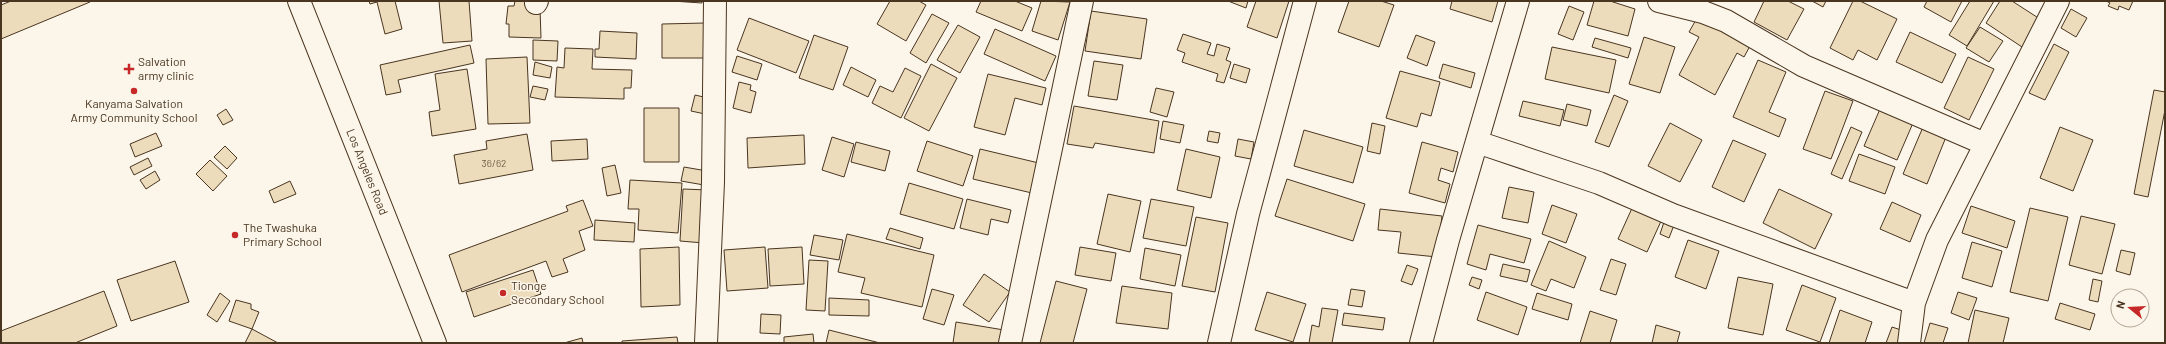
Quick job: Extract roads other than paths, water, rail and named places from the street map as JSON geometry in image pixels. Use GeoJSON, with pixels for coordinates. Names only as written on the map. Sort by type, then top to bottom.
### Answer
{"type":"FeatureCollection","features":[{"type":"Feature","properties":{"kind":"street","name":"Los Angeles Road"},"geometry":{"type":"LineString","coordinates":[[299,1],[436,343]]}},
{"type":"Feature","properties":{"kind":"street"},"geometry":{"type":"LineString","coordinates":[[706,343],[713,182],[715,1]]}},
{"type":"Feature","properties":{"kind":"street"},"geometry":{"type":"LineString","coordinates":[[1010,343],[1082,1]]}},
{"type":"Feature","properties":{"kind":"street"},"geometry":{"type":"LineString","coordinates":[[1219,343],[1248,214],[1305,1]]}},
{"type":"Feature","properties":{"kind":"street"},"geometry":{"type":"LineString","coordinates":[[1421,343],[1518,1]]}},
{"type":"Feature","properties":{"kind":"street"},"geometry":{"type":"LineString","coordinates":[[1659,1],[1703,12],[1726,21],[1804,66],[1985,144]]}},
{"type":"Feature","properties":{"kind":"street"},"geometry":{"type":"LineString","coordinates":[[1909,343],[1914,303],[1937,240],[1985,144],[2050,4]]}},
{"type":"Feature","properties":{"kind":"street"},"geometry":{"type":"LineString","coordinates":[[1477,142],[1599,183],[1673,216],[1914,303]]}},
{"type":"Feature","properties":{"kind":"place","name":"Salvation army clinic"},"geometry":{"type":"Point","coordinates":[129,69]}},
{"type":"Feature","properties":{"kind":"place","name":"Kanyama Salvation Army Community School"},"geometry":{"type":"Point","coordinates":[134,91]}},
{"type":"Feature","properties":{"kind":"place","name":"The Twashuka Primary School"},"geometry":{"type":"Point","coordinates":[235,235]}},
{"type":"Feature","properties":{"kind":"place","name":"Tionge Secondary School"},"geometry":{"type":"Point","coordinates":[503,293]}}]}
